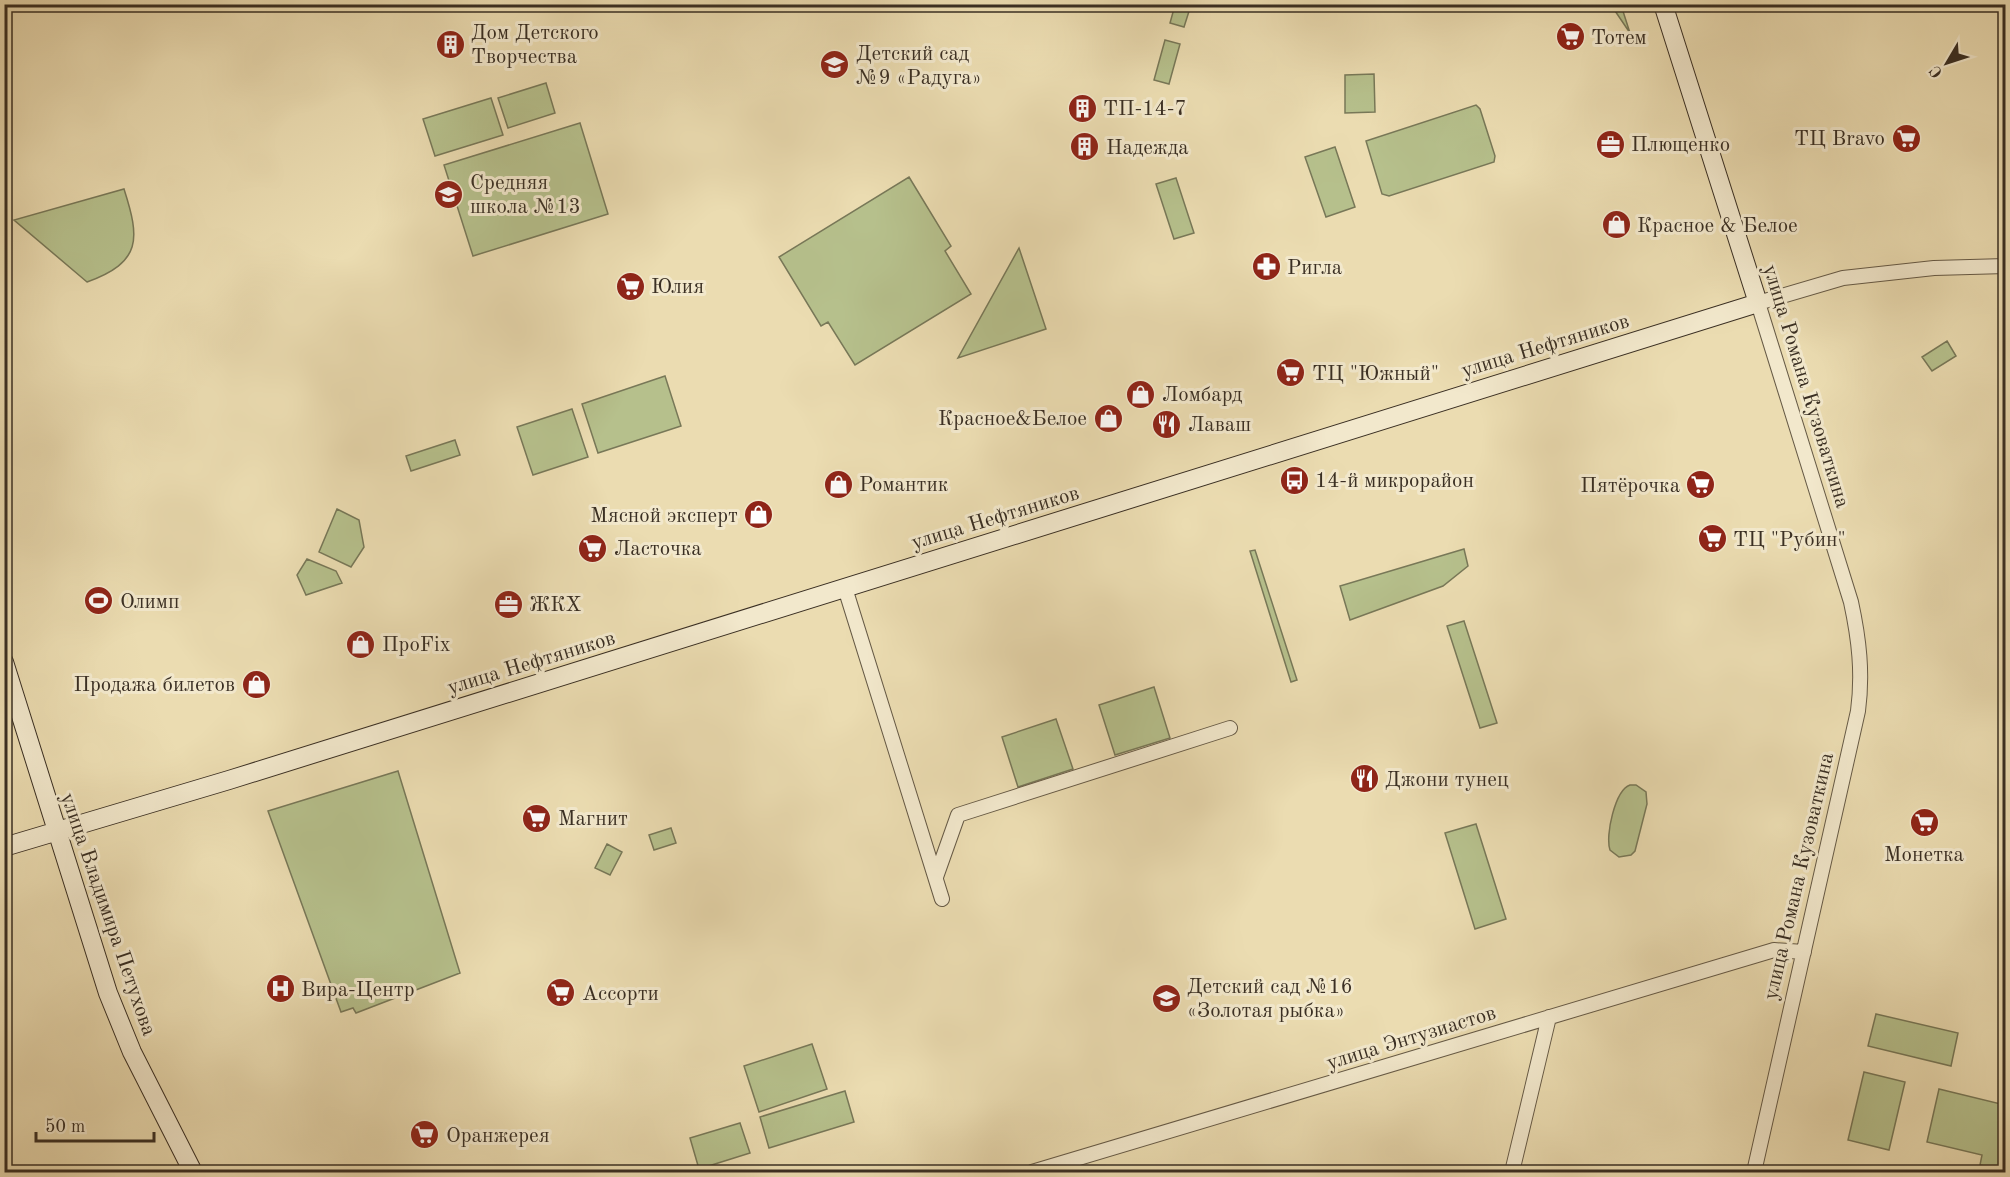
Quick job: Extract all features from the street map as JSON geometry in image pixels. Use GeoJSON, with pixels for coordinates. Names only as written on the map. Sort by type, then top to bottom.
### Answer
{"type":"FeatureCollection","features":[{"type":"Feature","properties":{"kind":"street","name":"улица Романа Кузоваткина"},"geometry":{"type":"LineString","coordinates":[[1663,4],[1851,602],[1860,650],[1858,711],[1754,1173]]}},
{"type":"Feature","properties":{"kind":"street","name":"улица Нефтяников"},"geometry":{"type":"LineString","coordinates":[[4,848],[1843,278],[1934,268],[2006,266]]}},
{"type":"Feature","properties":{"kind":"street"},"geometry":{"type":"LineString","coordinates":[[845,588],[942,899]]}},
{"type":"Feature","properties":{"kind":"street","name":"улица Владимира Петухова"},"geometry":{"type":"LineString","coordinates":[[4,662],[119,1023],[152,1094],[193,1173]]}},
{"type":"Feature","properties":{"kind":"street"},"geometry":{"type":"LineString","coordinates":[[936,877],[958,815],[1230,728]]}},
{"type":"Feature","properties":{"kind":"street","name":"улица Энтузиастов"},"geometry":{"type":"LineString","coordinates":[[1032,1173],[1774,950],[1804,952]]}},
{"type":"Feature","properties":{"kind":"street"},"geometry":{"type":"LineString","coordinates":[[1512,1173],[1549,1017]]}},
{"type":"Feature","properties":{"kind":"green space"},"geometry":{"type":"Polygon","coordinates":[[[1175,5],[1191,5],[1184,27],[1170,23],[1175,5]]]}},
{"type":"Feature","properties":{"kind":"green space"},"geometry":{"type":"Polygon","coordinates":[[[1611,5],[1621,5],[1630,33],[1611,5]]]}},
{"type":"Feature","properties":{"kind":"green space"},"geometry":{"type":"Polygon","coordinates":[[[1165,40],[1180,44],[1169,84],[1154,80],[1165,40]]]}},
{"type":"Feature","properties":{"kind":"green space"},"geometry":{"type":"Polygon","coordinates":[[[1374,74],[1375,112],[1345,113],[1345,75],[1374,74]]]}},
{"type":"Feature","properties":{"kind":"green space"},"geometry":{"type":"Polygon","coordinates":[[[546,83],[555,113],[508,128],[498,98],[546,83]]]}},
{"type":"Feature","properties":{"kind":"green space"},"geometry":{"type":"Polygon","coordinates":[[[491,98],[503,135],[435,156],[423,119],[491,98]]]}},
{"type":"Feature","properties":{"kind":"green space"},"geometry":{"type":"Polygon","coordinates":[[[1476,105],[1480,109],[1495,156],[1494,162],[1389,196],[1382,194],[1366,141],[1476,105]]]}},
{"type":"Feature","properties":{"kind":"green space"},"geometry":{"type":"Polygon","coordinates":[[[580,123],[608,214],[473,256],[444,165],[580,123]]]}},
{"type":"Feature","properties":{"kind":"green space"},"geometry":{"type":"Polygon","coordinates":[[[1335,147],[1355,207],[1326,217],[1305,157],[1335,147]]]}},
{"type":"Feature","properties":{"kind":"green space"},"geometry":{"type":"Polygon","coordinates":[[[909,177],[951,246],[945,251],[971,294],[855,365],[828,322],[821,326],[779,257],[909,177]]]}},
{"type":"Feature","properties":{"kind":"green space"},"geometry":{"type":"Polygon","coordinates":[[[1176,178],[1194,233],[1174,239],[1156,184],[1176,178]]]}},
{"type":"Feature","properties":{"kind":"green space"},"geometry":{"type":"Polygon","coordinates":[[[124,189],[133,222],[132,247],[127,257],[118,266],[87,282],[14,220],[124,189]]]}},
{"type":"Feature","properties":{"kind":"green space"},"geometry":{"type":"Polygon","coordinates":[[[1019,248],[1046,329],[958,358],[1019,248]]]}},
{"type":"Feature","properties":{"kind":"green space"},"geometry":{"type":"Polygon","coordinates":[[[1947,341],[1956,356],[1932,371],[1922,357],[1947,341]]]}},
{"type":"Feature","properties":{"kind":"green space"},"geometry":{"type":"Polygon","coordinates":[[[665,376],[681,426],[598,453],[582,404],[665,376]]]}},
{"type":"Feature","properties":{"kind":"green space"},"geometry":{"type":"Polygon","coordinates":[[[572,409],[588,457],[533,475],[517,427],[572,409]]]}},
{"type":"Feature","properties":{"kind":"green space"},"geometry":{"type":"Polygon","coordinates":[[[455,440],[460,455],[411,471],[406,456],[455,440]]]}},
{"type":"Feature","properties":{"kind":"green space"},"geometry":{"type":"Polygon","coordinates":[[[337,509],[359,520],[364,547],[351,567],[319,552],[337,509]]]}},
{"type":"Feature","properties":{"kind":"green space"},"geometry":{"type":"Polygon","coordinates":[[[1464,549],[1468,566],[1443,586],[1350,620],[1340,586],[1464,549]]]}},
{"type":"Feature","properties":{"kind":"green space"},"geometry":{"type":"Polygon","coordinates":[[[1255,550],[1297,680],[1291,682],[1250,551],[1255,550]]]}},
{"type":"Feature","properties":{"kind":"green space"},"geometry":{"type":"Polygon","coordinates":[[[307,559],[336,571],[342,583],[306,595],[297,575],[307,559]]]}},
{"type":"Feature","properties":{"kind":"green space"},"geometry":{"type":"Polygon","coordinates":[[[1464,621],[1497,723],[1480,728],[1447,626],[1464,621]]]}},
{"type":"Feature","properties":{"kind":"green space"},"geometry":{"type":"Polygon","coordinates":[[[1154,687],[1170,738],[1115,755],[1099,705],[1154,687]]]}},
{"type":"Feature","properties":{"kind":"green space"},"geometry":{"type":"Polygon","coordinates":[[[1056,719],[1073,769],[1018,787],[1002,737],[1056,719]]]}},
{"type":"Feature","properties":{"kind":"green space"},"geometry":{"type":"Polygon","coordinates":[[[398,771],[460,973],[356,1013],[353,1008],[341,1012],[268,811],[398,771]]]}},
{"type":"Feature","properties":{"kind":"green space"},"geometry":{"type":"Polygon","coordinates":[[[1630,785],[1636,785],[1646,792],[1647,804],[1635,851],[1631,855],[1619,857],[1610,850],[1610,825],[1620,795],[1630,785]]]}},
{"type":"Feature","properties":{"kind":"green space"},"geometry":{"type":"Polygon","coordinates":[[[1476,824],[1506,919],[1475,929],[1445,833],[1476,824]]]}},
{"type":"Feature","properties":{"kind":"green space"},"geometry":{"type":"Polygon","coordinates":[[[671,828],[676,843],[654,850],[649,835],[671,828]]]}},
{"type":"Feature","properties":{"kind":"green space"},"geometry":{"type":"Polygon","coordinates":[[[607,844],[622,852],[610,875],[595,868],[607,844]]]}},
{"type":"Feature","properties":{"kind":"green space"},"geometry":{"type":"Polygon","coordinates":[[[1876,1014],[1958,1033],[1951,1066],[1868,1046],[1876,1014]]]}},
{"type":"Feature","properties":{"kind":"green space"},"geometry":{"type":"Polygon","coordinates":[[[812,1044],[827,1089],[759,1112],[744,1066],[812,1044]]]}},
{"type":"Feature","properties":{"kind":"green space"},"geometry":{"type":"Polygon","coordinates":[[[1864,1072],[1905,1082],[1889,1150],[1848,1140],[1864,1072]]]}},
{"type":"Feature","properties":{"kind":"green space"},"geometry":{"type":"Polygon","coordinates":[[[1939,1089],[2005,1105],[2005,1171],[1980,1165],[1982,1155],[1927,1142],[1939,1089]]]}},
{"type":"Feature","properties":{"kind":"green space"},"geometry":{"type":"Polygon","coordinates":[[[845,1091],[854,1122],[769,1148],[760,1117],[845,1091]]]}},
{"type":"Feature","properties":{"kind":"green space"},"geometry":{"type":"Polygon","coordinates":[[[740,1123],[750,1153],[699,1169],[690,1138],[740,1123]]]}},
{"type":"Feature","properties":{"kind":"place","name":"Тотем"},"geometry":{"type":"Point","coordinates":[1570,37]}},
{"type":"Feature","properties":{"kind":"place","name":"Дом Детского Творчества"},"geometry":{"type":"Point","coordinates":[450,44]}},
{"type":"Feature","properties":{"kind":"place","name":"Детский сад №9 «Радуга»"},"geometry":{"type":"Point","coordinates":[835,65]}},
{"type":"Feature","properties":{"kind":"place","name":"ТП-14-7"},"geometry":{"type":"Point","coordinates":[1082,108]}},
{"type":"Feature","properties":{"kind":"place","name":"ТЦ Bravo"},"geometry":{"type":"Point","coordinates":[1906,138]}},
{"type":"Feature","properties":{"kind":"place","name":"Плющенко"},"geometry":{"type":"Point","coordinates":[1610,144]}},
{"type":"Feature","properties":{"kind":"place","name":"Надежда"},"geometry":{"type":"Point","coordinates":[1085,147]}},
{"type":"Feature","properties":{"kind":"place","name":"Средняя школа №13"},"geometry":{"type":"Point","coordinates":[449,194]}},
{"type":"Feature","properties":{"kind":"place","name":"Красное & Белое"},"geometry":{"type":"Point","coordinates":[1616,225]}},
{"type":"Feature","properties":{"kind":"place","name":"Ригла"},"geometry":{"type":"Point","coordinates":[1266,267]}},
{"type":"Feature","properties":{"kind":"place","name":"Юлия"},"geometry":{"type":"Point","coordinates":[630,286]}},
{"type":"Feature","properties":{"kind":"place","name":"ТЦ \"Южный\""},"geometry":{"type":"Point","coordinates":[1291,373]}},
{"type":"Feature","properties":{"kind":"place","name":"Ломбард"},"geometry":{"type":"Point","coordinates":[1141,394]}},
{"type":"Feature","properties":{"kind":"place","name":"Красное&Белое"},"geometry":{"type":"Point","coordinates":[1108,418]}},
{"type":"Feature","properties":{"kind":"place","name":"Лаваш"},"geometry":{"type":"Point","coordinates":[1167,424]}},
{"type":"Feature","properties":{"kind":"place","name":"14-й микрорайон"},"geometry":{"type":"Point","coordinates":[1294,480]}},
{"type":"Feature","properties":{"kind":"place","name":"Романтик"},"geometry":{"type":"Point","coordinates":[838,484]}},
{"type":"Feature","properties":{"kind":"place","name":"Пятёрочка"},"geometry":{"type":"Point","coordinates":[1701,485]}},
{"type":"Feature","properties":{"kind":"place","name":"Мясной эксперт"},"geometry":{"type":"Point","coordinates":[759,515]}},
{"type":"Feature","properties":{"kind":"place","name":"ТЦ \"Рубин\""},"geometry":{"type":"Point","coordinates":[1712,539]}},
{"type":"Feature","properties":{"kind":"place","name":"Ласточка"},"geometry":{"type":"Point","coordinates":[593,548]}},
{"type":"Feature","properties":{"kind":"place","name":"Олимп"},"geometry":{"type":"Point","coordinates":[99,601]}},
{"type":"Feature","properties":{"kind":"place","name":"ЖКХ"},"geometry":{"type":"Point","coordinates":[508,604]}},
{"type":"Feature","properties":{"kind":"place","name":"ПроFix"},"geometry":{"type":"Point","coordinates":[361,644]}},
{"type":"Feature","properties":{"kind":"place","name":"Продажа билетов"},"geometry":{"type":"Point","coordinates":[256,684]}},
{"type":"Feature","properties":{"kind":"place","name":"Джони тунец"},"geometry":{"type":"Point","coordinates":[1364,779]}},
{"type":"Feature","properties":{"kind":"place","name":"Магнит"},"geometry":{"type":"Point","coordinates":[537,818]}},
{"type":"Feature","properties":{"kind":"place","name":"Монетка"},"geometry":{"type":"Point","coordinates":[1924,823]}},
{"type":"Feature","properties":{"kind":"place","name":"Вира-Центр"},"geometry":{"type":"Point","coordinates":[280,989]}},
{"type":"Feature","properties":{"kind":"place","name":"Ассорти"},"geometry":{"type":"Point","coordinates":[561,993]}},
{"type":"Feature","properties":{"kind":"place","name":"Детский сад №16 «Золотая рыбка»"},"geometry":{"type":"Point","coordinates":[1166,998]}},
{"type":"Feature","properties":{"kind":"place","name":"Оранжерея"},"geometry":{"type":"Point","coordinates":[425,1135]}}]}
